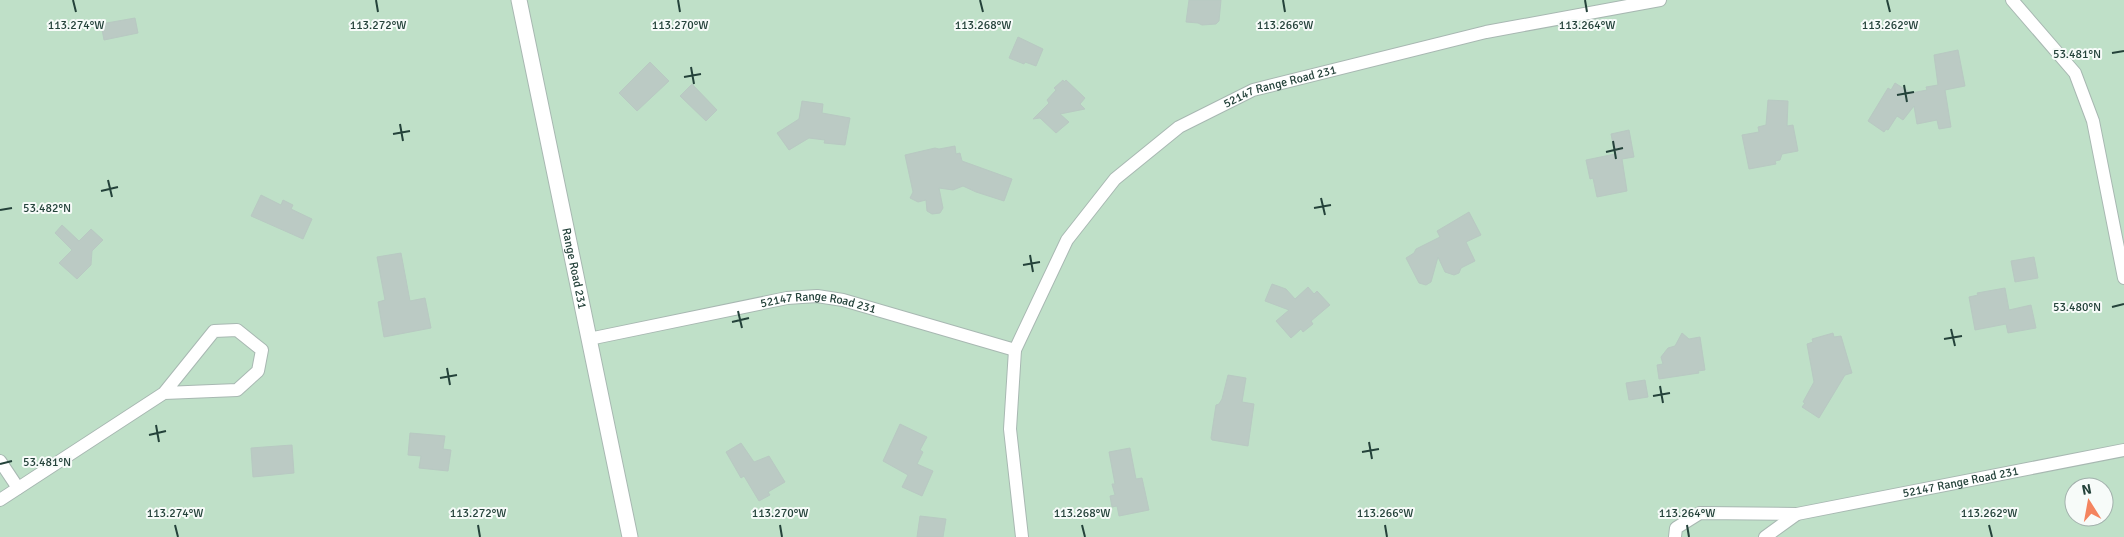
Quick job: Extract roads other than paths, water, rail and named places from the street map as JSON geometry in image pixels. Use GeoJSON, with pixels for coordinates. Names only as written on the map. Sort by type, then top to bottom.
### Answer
{"type":"FeatureCollection","features":[{"type":"Feature","properties":{"kind":"street","name":"Range Road 231"},"geometry":{"type":"LineString","coordinates":[[519,0],[630,537]]}},
{"type":"Feature","properties":{"kind":"street","name":"52147 Range Road 231"},"geometry":{"type":"LineString","coordinates":[[1022,537],[1010,430],[1014,350],[1067,240],[1115,178],[1179,127],[1253,90],[1486,32],[1660,0]]}},
{"type":"Feature","properties":{"kind":"street"},"geometry":{"type":"LineString","coordinates":[[2012,0],[2075,73],[2093,121],[2124,278]]}},
{"type":"Feature","properties":{"kind":"street","name":"52147 Range Road 231"},"geometry":{"type":"LineString","coordinates":[[589,338],[787,298],[817,296],[874,308],[1014,350]]}},
{"type":"Feature","properties":{"kind":"street"},"geometry":{"type":"LineString","coordinates":[[0,500],[164,393],[214,331],[237,330],[262,350],[258,371],[237,390],[164,393]]}},
{"type":"Feature","properties":{"kind":"street","name":"52147 Range Road 231"},"geometry":{"type":"LineString","coordinates":[[1675,537],[1676,528],[1700,513],[1797,514],[2124,450]]}},
{"type":"Feature","properties":{"kind":"street"},"geometry":{"type":"LineString","coordinates":[[0,461],[18,488]]}},
{"type":"Feature","properties":{"kind":"street","name":"52147 Range Road 231"},"geometry":{"type":"LineString","coordinates":[[1765,537],[1797,514]]}}]}
